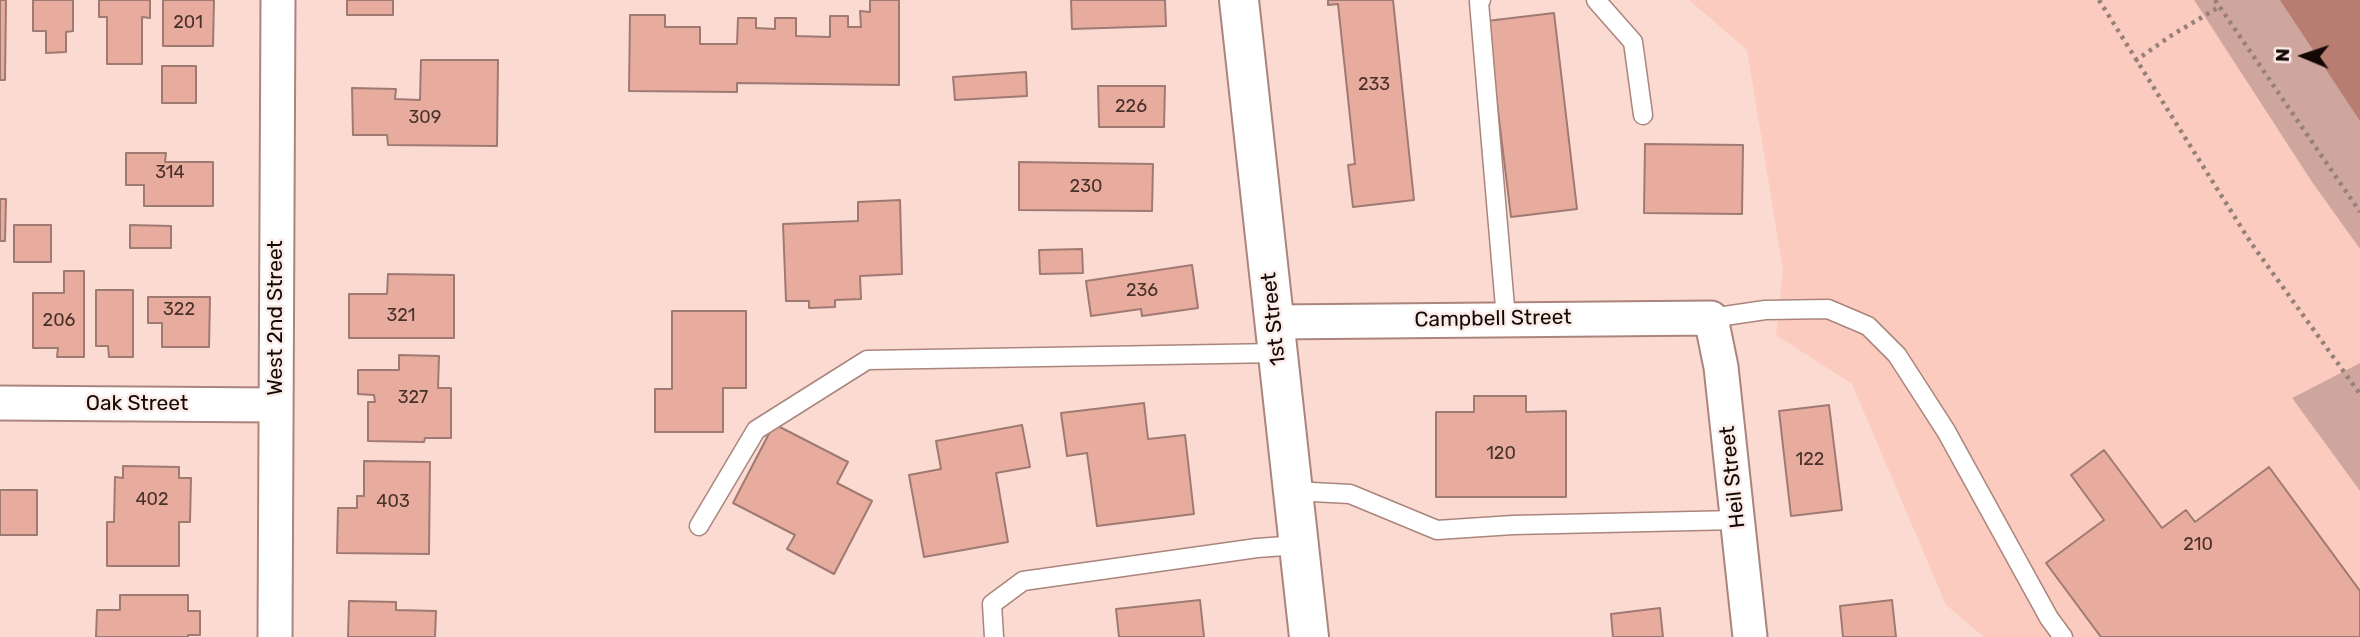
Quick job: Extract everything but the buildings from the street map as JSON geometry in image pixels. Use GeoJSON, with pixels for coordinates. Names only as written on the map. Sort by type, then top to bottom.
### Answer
{"type":"FeatureCollection","features":[{"type":"Feature","properties":{"kind":"street","name":"West 2nd Street"},"geometry":{"type":"LineString","coordinates":[[275,637],[278,0]]}},
{"type":"Feature","properties":{"kind":"street","name":"1st Street"},"geometry":{"type":"LineString","coordinates":[[1239,0],[1309,637]]}},
{"type":"Feature","properties":{"kind":"street","name":"Campbell Street"},"geometry":{"type":"LineString","coordinates":[[1276,337],[1507,318],[1711,318]]}},
{"type":"Feature","properties":{"kind":"street","name":"Heil Street"},"geometry":{"type":"LineString","coordinates":[[1711,318],[1721,367],[1750,637]]}},
{"type":"Feature","properties":{"kind":"street","name":"Oak Street"},"geometry":{"type":"LineString","coordinates":[[0,403],[275,405]]}},
{"type":"Feature","properties":{"kind":"lane"},"geometry":{"type":"LineString","coordinates":[[1481,0],[1479,2],[1507,318]]}},
{"type":"Feature","properties":{"kind":"lane"},"geometry":{"type":"LineString","coordinates":[[1596,0],[1633,42],[1643,115]]}},
{"type":"Feature","properties":{"kind":"lane"},"geometry":{"type":"LineString","coordinates":[[1711,318],[1765,310],[1828,309],[1868,326],[1898,355],[1946,432],[2049,618],[2063,637]]}},
{"type":"Feature","properties":{"kind":"lane"},"geometry":{"type":"LineString","coordinates":[[699,526],[756,430],[867,360],[1276,337]]}},
{"type":"Feature","properties":{"kind":"lane"},"geometry":{"type":"LineString","coordinates":[[1293,491],[1350,494],[1437,530],[1513,525],[1737,520]]}},
{"type":"Feature","properties":{"kind":"lane"},"geometry":{"type":"LineString","coordinates":[[994,637],[992,604],[1023,581],[1257,548],[1299,545]]}},
{"type":"Feature","properties":{"kind":"path"},"geometry":{"type":"LineString","coordinates":[[2099,0],[2252,243],[2360,394]]}},
{"type":"Feature","properties":{"kind":"path"},"geometry":{"type":"LineString","coordinates":[[2215,0],[2360,212]]}},
{"type":"Feature","properties":{"kind":"path"},"geometry":{"type":"LineString","coordinates":[[2135,61],[2172,35],[2220,7]]}},
{"type":"Feature","properties":{"kind":"shaded area"},"geometry":{"type":"Polygon","coordinates":[[[1689,0],[2194,0],[2312,182],[2360,249],[2360,363],[2292,398],[2360,491],[2360,637],[1984,637],[1946,605],[1852,384],[1776,335],[1783,270],[1747,50],[1689,0]]]}},
{"type":"Feature","properties":{"kind":"shaded area"},"geometry":{"type":"Polygon","coordinates":[[[2194,0],[2301,0],[2360,90],[2360,249],[2312,182],[2194,0]]]}},
{"type":"Feature","properties":{"kind":"shaded area"},"geometry":{"type":"Polygon","coordinates":[[[2280,0],[2360,0],[2360,121],[2280,0]]]}},
{"type":"Feature","properties":{"kind":"shaded area"},"geometry":{"type":"Polygon","coordinates":[[[2360,363],[2360,491],[2292,398],[2360,363]]]}}]}
